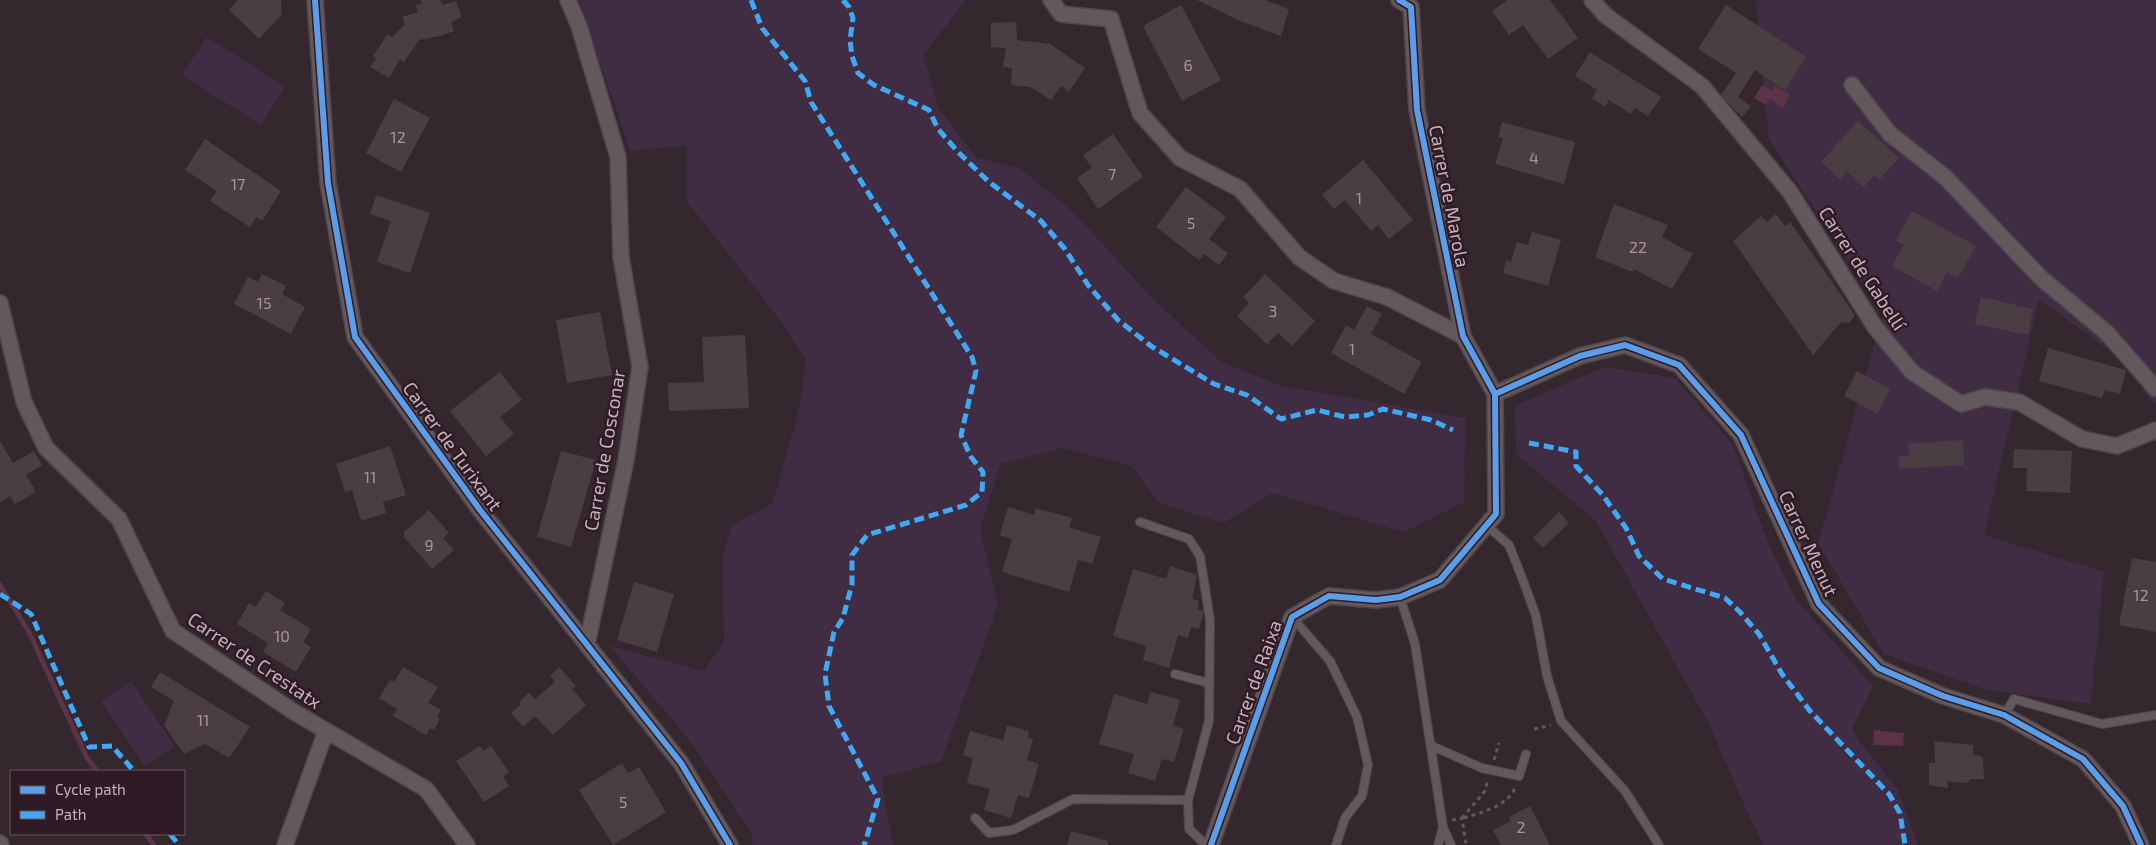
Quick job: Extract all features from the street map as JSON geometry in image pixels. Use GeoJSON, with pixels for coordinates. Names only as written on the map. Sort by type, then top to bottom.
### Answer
{"type":"FeatureCollection","features":[{"type":"Feature","properties":{"kind":"street","name":"Carrer de Turixant"},"geometry":{"type":"LineString","coordinates":[[316,0],[328,183],[355,337],[480,510],[681,763],[730,845]]}},
{"type":"Feature","properties":{"kind":"street","name":"Carrer de Cosconar"},"geometry":{"type":"LineString","coordinates":[[568,0],[579,26],[618,157],[621,257],[640,367],[626,460],[587,644]]}},
{"type":"Feature","properties":{"kind":"street"},"geometry":{"type":"LineString","coordinates":[[1051,0],[1061,14],[1111,19],[1140,113],[1180,158],[1240,189],[1299,257],[1334,281],[1387,297],[1463,336]]}},
{"type":"Feature","properties":{"kind":"street","name":"Carrer de Marola"},"geometry":{"type":"LineString","coordinates":[[1400,0],[1412,7],[1417,110],[1463,336],[1495,394]]}},
{"type":"Feature","properties":{"kind":"street","name":"Carrer de Gabellí"},"geometry":{"type":"LineString","coordinates":[[1592,0],[1605,15],[1702,86],[1790,192],[1875,327],[1912,372],[1961,404],[1985,397],[2019,402],[2082,439],[2116,446],[2156,430]]}},
{"type":"Feature","properties":{"kind":"street"},"geometry":{"type":"LineString","coordinates":[[1852,85],[1890,134],[1945,177],[2040,278],[2107,334],[2156,389]]}},
{"type":"Feature","properties":{"kind":"street","name":"Carrer de Crestatx"},"geometry":{"type":"LineString","coordinates":[[0,303],[24,402],[46,448],[118,519],[173,631],[294,712],[426,789],[467,845]]}},
{"type":"Feature","properties":{"kind":"street","name":"Carrer Menut"},"geometry":{"type":"LineString","coordinates":[[1495,394],[1580,356],[1625,345],[1678,365],[1741,435],[1819,604],[1878,668],[1943,696],[2004,715],[2083,759],[2124,806],[2141,845]]}},
{"type":"Feature","properties":{"kind":"street","name":"Carrer de Raixa"},"geometry":{"type":"LineString","coordinates":[[1211,845],[1292,617],[1329,596],[1376,600],[1400,597],[1440,580],[1496,514],[1495,394]]}},
{"type":"Feature","properties":{"kind":"street"},"geometry":{"type":"LineString","coordinates":[[285,845],[326,731]]}},
{"type":"Feature","properties":{"kind":"lane"},"geometry":{"type":"LineString","coordinates":[[1140,522],[1189,539],[1200,556],[1210,620],[1209,721],[1188,800],[1189,829],[1206,845]]}},
{"type":"Feature","properties":{"kind":"lane"},"geometry":{"type":"LineString","coordinates":[[1486,525],[1509,545],[1521,575],[1536,616],[1548,676],[1560,721],[1625,791],[1659,845]]}},
{"type":"Feature","properties":{"kind":"lane"},"geometry":{"type":"LineString","coordinates":[[1400,597],[1415,644],[1443,824],[1451,845]]}},
{"type":"Feature","properties":{"kind":"lane"},"geometry":{"type":"LineString","coordinates":[[1292,617],[1330,661],[1357,717],[1368,765],[1362,796],[1345,818],[1336,845]]}},
{"type":"Feature","properties":{"kind":"lane"},"geometry":{"type":"LineString","coordinates":[[1175,674],[1209,684]]}},
{"type":"Feature","properties":{"kind":"lane"},"geometry":{"type":"LineString","coordinates":[[2004,715],[2014,699],[2102,724],[2156,714]]}},
{"type":"Feature","properties":{"kind":"lane"},"geometry":{"type":"LineString","coordinates":[[1432,746],[1482,768],[1519,776],[1526,754]]}},
{"type":"Feature","properties":{"kind":"lane"},"geometry":{"type":"LineString","coordinates":[[975,818],[989,833],[1013,830],[1073,799],[1188,800]]}},
{"type":"Feature","properties":{"kind":"lane"},"geometry":{"type":"LineString","coordinates":[[1438,845],[1443,824]]}},
{"type":"Feature","properties":{"kind":"path"},"geometry":{"type":"LineString","coordinates":[[1534,729],[1553,725]]}},
{"type":"Feature","properties":{"kind":"path"},"geometry":{"type":"LineString","coordinates":[[1495,756],[1499,743]]}},
{"type":"Feature","properties":{"kind":"path"},"geometry":{"type":"LineString","coordinates":[[1466,845],[1462,818],[1485,791],[1487,781]]}},
{"type":"Feature","properties":{"kind":"path"},"geometry":{"type":"LineString","coordinates":[[1443,824],[1493,808],[1512,795],[1516,788]]}},
{"type":"Feature","properties":{"kind":"shaded area"},"geometry":{"type":"Polygon","coordinates":[[[579,0],[966,0],[923,55],[939,109],[977,158],[1021,169],[1072,211],[1152,298],[1221,362],[1282,386],[1465,418],[1464,502],[1404,532],[1273,493],[1223,523],[1158,502],[1132,466],[1062,448],[1000,464],[980,530],[998,605],[941,761],[881,778],[893,845],[753,845],[751,833],[690,741],[610,646],[704,671],[724,642],[722,558],[732,525],[773,503],[800,405],[806,360],[778,317],[686,200],[687,145],[630,151],[579,0]]]}},
{"type":"Feature","properties":{"kind":"shaded area"},"geometry":{"type":"Polygon","coordinates":[[[1756,0],[2156,0],[2156,406],[2118,357],[2039,299],[1984,535],[2104,572],[2091,704],[1987,690],[1884,654],[1818,543],[1884,311],[1769,140],[1756,0]]]}},
{"type":"Feature","properties":{"kind":"shaded area"},"geometry":{"type":"Polygon","coordinates":[[[207,37],[285,87],[261,125],[182,75],[207,37]]]}},
{"type":"Feature","properties":{"kind":"shaded area"},"geometry":{"type":"Polygon","coordinates":[[[1762,85],[1772,91],[1775,86],[1790,95],[1783,108],[1770,99],[1766,105],[1754,98],[1762,85]]]}},
{"type":"Feature","properties":{"kind":"shaded area"},"geometry":{"type":"Polygon","coordinates":[[[1604,367],[1675,378],[1732,444],[1769,545],[1796,600],[1873,686],[1852,728],[1859,741],[1898,790],[1918,845],[1764,845],[1749,816],[1709,724],[1596,521],[1516,454],[1515,406],[1604,367]]]}},
{"type":"Feature","properties":{"kind":"shaded area"},"geometry":{"type":"Polygon","coordinates":[[[131,681],[175,747],[145,766],[101,701],[131,681]]]}},
{"type":"Feature","properties":{"kind":"shaded area"},"geometry":{"type":"Polygon","coordinates":[[[1874,730],[1904,733],[1903,746],[1873,745],[1874,730]]]}},
{"type":"Feature","properties":{"kind":"building"},"geometry":{"type":"Polygon","coordinates":[[[238,0],[281,0],[282,14],[259,39],[229,10],[238,0]]]}},
{"type":"Feature","properties":{"kind":"building"},"geometry":{"type":"Polygon","coordinates":[[[420,0],[440,0],[443,5],[456,1],[462,17],[451,22],[454,31],[419,40],[404,62],[400,59],[389,78],[370,67],[376,58],[373,56],[387,35],[392,37],[405,24],[402,17],[418,12],[415,5],[422,4],[420,0]]]}},
{"type":"Feature","properties":{"kind":"building"},"geometry":{"type":"Polygon","coordinates":[[[1197,0],[1265,0],[1289,9],[1281,36],[1238,20],[1197,0]]]}},
{"type":"Feature","properties":{"kind":"building"},"geometry":{"type":"Polygon","coordinates":[[[1508,0],[1550,0],[1578,38],[1548,59],[1523,25],[1509,35],[1492,11],[1508,0]]]}},
{"type":"Feature","properties":{"kind":"building"},"geometry":{"type":"Polygon","coordinates":[[[1181,5],[1221,80],[1182,101],[1143,26],[1181,5]]]}},
{"type":"Feature","properties":{"kind":"building"},"geometry":{"type":"Polygon","coordinates":[[[1726,5],[1806,57],[1785,90],[1755,70],[1738,97],[1751,106],[1742,117],[1721,95],[1736,73],[1698,49],[1726,5]]]}},
{"type":"Feature","properties":{"kind":"building"},"geometry":{"type":"Polygon","coordinates":[[[1016,22],[1017,40],[1050,44],[1085,68],[1069,92],[1061,86],[1051,100],[1030,87],[1011,85],[1012,68],[1003,67],[1006,48],[991,47],[991,23],[1016,22]]]}},
{"type":"Feature","properties":{"kind":"building"},"geometry":{"type":"Polygon","coordinates":[[[1590,52],[1661,97],[1648,116],[1635,108],[1631,114],[1609,100],[1605,107],[1592,98],[1597,90],[1575,76],[1590,52]]]}},
{"type":"Feature","properties":{"kind":"building"},"geometry":{"type":"Polygon","coordinates":[[[394,99],[430,118],[401,172],[366,153],[394,99]]]}},
{"type":"Feature","properties":{"kind":"building"},"geometry":{"type":"Polygon","coordinates":[[[1858,121],[1899,158],[1880,179],[1874,175],[1864,187],[1847,172],[1840,179],[1821,162],[1858,121]]]}},
{"type":"Feature","properties":{"kind":"building"},"geometry":{"type":"Polygon","coordinates":[[[1502,122],[1575,142],[1564,184],[1495,164],[1503,138],[1498,137],[1502,122]]]}},
{"type":"Feature","properties":{"kind":"building"},"geometry":{"type":"Polygon","coordinates":[[[1113,134],[1143,177],[1098,209],[1077,178],[1092,168],[1083,155],[1113,134]]]}},
{"type":"Feature","properties":{"kind":"building"},"geometry":{"type":"Polygon","coordinates":[[[205,139],[281,191],[262,221],[256,217],[250,227],[210,201],[217,191],[185,170],[205,139]]]}},
{"type":"Feature","properties":{"kind":"building"},"geometry":{"type":"Polygon","coordinates":[[[1363,160],[1413,220],[1389,239],[1378,225],[1371,231],[1345,200],[1334,209],[1322,195],[1363,160]]]}},
{"type":"Feature","properties":{"kind":"building"},"geometry":{"type":"Polygon","coordinates":[[[1186,187],[1226,217],[1209,239],[1228,253],[1219,265],[1204,254],[1199,260],[1156,227],[1186,187]]]}},
{"type":"Feature","properties":{"kind":"building"},"geometry":{"type":"Polygon","coordinates":[[[376,195],[430,213],[410,273],[377,262],[391,221],[370,214],[376,195]]]}},
{"type":"Feature","properties":{"kind":"building"},"geometry":{"type":"Polygon","coordinates":[[[1614,204],[1668,225],[1662,237],[1693,254],[1672,289],[1634,269],[1633,272],[1595,257],[1614,204]]]}},
{"type":"Feature","properties":{"kind":"building"},"geometry":{"type":"Polygon","coordinates":[[[1912,211],[1976,246],[1958,278],[1947,272],[1937,291],[1892,266],[1904,245],[1896,241],[1912,211]]]}},
{"type":"Feature","properties":{"kind":"building"},"geometry":{"type":"Polygon","coordinates":[[[1776,214],[1785,226],[1790,222],[1855,315],[1849,323],[1841,322],[1813,355],[1733,241],[1761,216],[1767,222],[1776,214]]]}},
{"type":"Feature","properties":{"kind":"building"},"geometry":{"type":"Polygon","coordinates":[[[1532,232],[1561,240],[1548,286],[1503,273],[1506,261],[1511,262],[1517,242],[1528,245],[1532,232]]]}},
{"type":"Feature","properties":{"kind":"building"},"geometry":{"type":"Polygon","coordinates":[[[262,274],[286,286],[282,294],[305,307],[291,334],[234,304],[248,277],[258,282],[262,274]]]}},
{"type":"Feature","properties":{"kind":"building"},"geometry":{"type":"Polygon","coordinates":[[[1265,274],[1315,321],[1292,346],[1278,333],[1267,344],[1237,316],[1249,303],[1243,297],[1265,274]]]}},
{"type":"Feature","properties":{"kind":"building"},"geometry":{"type":"Polygon","coordinates":[[[1981,297],[2033,309],[2028,335],[1975,324],[1981,297]]]}},
{"type":"Feature","properties":{"kind":"building"},"geometry":{"type":"Polygon","coordinates":[[[1367,306],[1382,314],[1371,334],[1422,362],[1404,394],[1331,353],[1346,325],[1354,330],[1367,306]]]}},
{"type":"Feature","properties":{"kind":"building"},"geometry":{"type":"Polygon","coordinates":[[[600,312],[612,375],[567,383],[556,320],[600,312]]]}},
{"type":"Feature","properties":{"kind":"building"},"geometry":{"type":"Polygon","coordinates":[[[745,335],[749,408],[669,411],[668,383],[704,382],[702,337],[745,335]]]}},
{"type":"Feature","properties":{"kind":"building"},"geometry":{"type":"Polygon","coordinates":[[[2048,348],[2126,370],[2120,394],[2105,390],[2102,398],[2039,381],[2048,348]]]}},
{"type":"Feature","properties":{"kind":"building"},"geometry":{"type":"Polygon","coordinates":[[[1857,371],[1890,389],[1878,414],[1844,396],[1857,371]]]}},
{"type":"Feature","properties":{"kind":"building"},"geometry":{"type":"Polygon","coordinates":[[[500,372],[522,400],[500,417],[514,434],[486,456],[450,411],[500,372]]]}},
{"type":"Feature","properties":{"kind":"building"},"geometry":{"type":"Polygon","coordinates":[[[1963,440],[1964,465],[1899,469],[1899,456],[1909,456],[1908,444],[1963,440]]]}},
{"type":"Feature","properties":{"kind":"building"},"geometry":{"type":"Polygon","coordinates":[[[0,441],[13,463],[34,451],[42,465],[26,475],[36,492],[15,504],[10,496],[0,502],[0,441]]]}},
{"type":"Feature","properties":{"kind":"building"},"geometry":{"type":"Polygon","coordinates":[[[390,446],[406,495],[383,502],[386,513],[361,521],[352,490],[345,492],[336,464],[390,446]]]}},
{"type":"Feature","properties":{"kind":"building"},"geometry":{"type":"Polygon","coordinates":[[[2014,449],[2072,451],[2070,493],[2026,491],[2027,468],[2013,468],[2014,449]]]}},
{"type":"Feature","properties":{"kind":"building"},"geometry":{"type":"Polygon","coordinates":[[[561,451],[596,460],[571,547],[537,537],[561,451]]]}},
{"type":"Feature","properties":{"kind":"building"},"geometry":{"type":"Polygon","coordinates":[[[1008,507],[1034,515],[1036,508],[1072,518],[1069,527],[1101,537],[1092,564],[1078,560],[1069,592],[1002,572],[1012,539],[1000,535],[1008,507]]]}},
{"type":"Feature","properties":{"kind":"building"},"geometry":{"type":"Polygon","coordinates":[[[429,510],[449,533],[443,538],[454,550],[432,569],[404,537],[404,532],[429,510]]]}},
{"type":"Feature","properties":{"kind":"building"},"geometry":{"type":"Polygon","coordinates":[[[1559,512],[1569,523],[1543,548],[1533,538],[1559,512]]]}},
{"type":"Feature","properties":{"kind":"building"},"geometry":{"type":"Polygon","coordinates":[[[2132,558],[2156,562],[2156,632],[2119,625],[2132,558]]]}},
{"type":"Feature","properties":{"kind":"building"},"geometry":{"type":"Polygon","coordinates":[[[1170,566],[1197,575],[1192,599],[1199,601],[1197,609],[1203,611],[1203,615],[1199,629],[1191,627],[1188,638],[1178,635],[1169,668],[1143,660],[1146,646],[1113,636],[1133,569],[1166,579],[1170,566]]]}},
{"type":"Feature","properties":{"kind":"building"},"geometry":{"type":"Polygon","coordinates":[[[634,582],[674,594],[657,652],[617,640],[634,582]]]}},
{"type":"Feature","properties":{"kind":"building"},"geometry":{"type":"Polygon","coordinates":[[[266,591],[285,603],[280,610],[311,629],[303,642],[311,647],[296,672],[263,652],[268,643],[237,624],[249,603],[256,607],[266,591]]]}},
{"type":"Feature","properties":{"kind":"building"},"geometry":{"type":"Polygon","coordinates":[[[403,667],[438,687],[428,703],[441,710],[437,717],[440,719],[434,730],[430,728],[426,735],[393,716],[397,709],[379,698],[390,680],[394,682],[403,667]]]}},
{"type":"Feature","properties":{"kind":"building"},"geometry":{"type":"Polygon","coordinates":[[[559,667],[576,686],[572,689],[586,705],[553,735],[535,716],[523,727],[511,713],[529,693],[535,699],[555,682],[550,676],[559,667]]]}},
{"type":"Feature","properties":{"kind":"building"},"geometry":{"type":"Polygon","coordinates":[[[160,672],[250,727],[229,758],[205,744],[184,754],[164,725],[174,701],[151,687],[160,672]]]}},
{"type":"Feature","properties":{"kind":"building"},"geometry":{"type":"Polygon","coordinates":[[[1151,692],[1180,700],[1173,726],[1184,729],[1174,762],[1162,759],[1155,781],[1128,773],[1134,754],[1099,744],[1114,694],[1147,704],[1151,692]]]}},
{"type":"Feature","properties":{"kind":"building"},"geometry":{"type":"Polygon","coordinates":[[[1007,725],[1029,731],[1028,737],[1033,739],[1027,760],[1039,764],[1029,798],[1018,795],[1011,818],[984,810],[990,789],[967,783],[973,758],[963,755],[970,731],[1003,740],[1007,725]]]}},
{"type":"Feature","properties":{"kind":"building"},"geometry":{"type":"Polygon","coordinates":[[[1934,741],[1973,745],[1973,755],[1983,757],[1984,779],[1971,779],[1967,783],[1947,781],[1948,788],[1929,785],[1929,763],[1935,763],[1934,741]]]}},
{"type":"Feature","properties":{"kind":"building"},"geometry":{"type":"Polygon","coordinates":[[[480,746],[483,751],[491,746],[509,772],[503,776],[509,786],[484,802],[456,761],[480,746]]]}},
{"type":"Feature","properties":{"kind":"building"},"geometry":{"type":"Polygon","coordinates":[[[622,763],[628,773],[639,767],[666,812],[613,845],[579,790],[622,763]]]}},
{"type":"Feature","properties":{"kind":"building"},"geometry":{"type":"Polygon","coordinates":[[[1530,806],[1550,845],[1501,845],[1493,830],[1511,821],[1509,817],[1530,806]]]}},
{"type":"Feature","properties":{"kind":"building"},"geometry":{"type":"Polygon","coordinates":[[[1071,831],[1108,841],[1108,845],[1067,845],[1071,831]]]}},
{"type":"Feature","properties":{"kind":"waterway"},"geometry":{"type":"LineString","coordinates":[[0,585],[29,632],[87,758],[96,770]]}},
{"type":"Feature","properties":{"kind":"waterway"},"geometry":{"type":"LineString","coordinates":[[147,835],[154,845]]}},
{"type":"Feature","properties":{"kind":"marked path"},"geometry":{"type":"LineString","coordinates":[[751,0],[762,28],[805,81],[811,102],[972,357],[976,371],[961,435],[971,457],[983,472],[982,492],[966,505],[867,535],[852,555],[852,584],[843,618],[834,632],[825,674],[829,706],[878,799],[863,845]]}},
{"type":"Feature","properties":{"kind":"marked path"},"geometry":{"type":"LineString","coordinates":[[843,0],[849,7],[853,18],[850,40],[852,56],[858,73],[874,85],[929,110],[938,129],[959,153],[989,182],[1041,221],[1065,249],[1088,285],[1118,320],[1151,346],[1214,384],[1247,395],[1281,419],[1317,410],[1345,417],[1368,415],[1383,409],[1431,420],[1453,430]]}},
{"type":"Feature","properties":{"kind":"marked path"},"geometry":{"type":"LineString","coordinates":[[1529,443],[1576,452],[1576,466],[1602,494],[1626,528],[1639,556],[1663,579],[1725,598],[1739,611],[1759,634],[1782,674],[1810,711],[1889,794],[1900,813],[1905,845]]}},
{"type":"Feature","properties":{"kind":"marked path"},"geometry":{"type":"LineString","coordinates":[[0,594],[31,614],[89,747],[112,746],[133,770]]}},
{"type":"Feature","properties":{"kind":"marked path"},"geometry":{"type":"LineString","coordinates":[[171,835],[179,845]]}},
{"type":"Feature","properties":{"kind":"cycle path"},"geometry":{"type":"LineString","coordinates":[[315,0],[328,183],[355,337],[480,510],[681,763],[730,845]]}},
{"type":"Feature","properties":{"kind":"cycle path"},"geometry":{"type":"LineString","coordinates":[[1211,845],[1292,617],[1329,596],[1376,600],[1400,597],[1440,580],[1496,514],[1495,394],[1463,336],[1417,110],[1411,7],[1399,0]]}},
{"type":"Feature","properties":{"kind":"cycle path"},"geometry":{"type":"LineString","coordinates":[[1495,394],[1580,356],[1625,345],[1679,365],[1741,435],[1819,604],[1879,668],[1943,696],[2004,715],[2083,759],[2123,806],[2141,845]]}}]}
